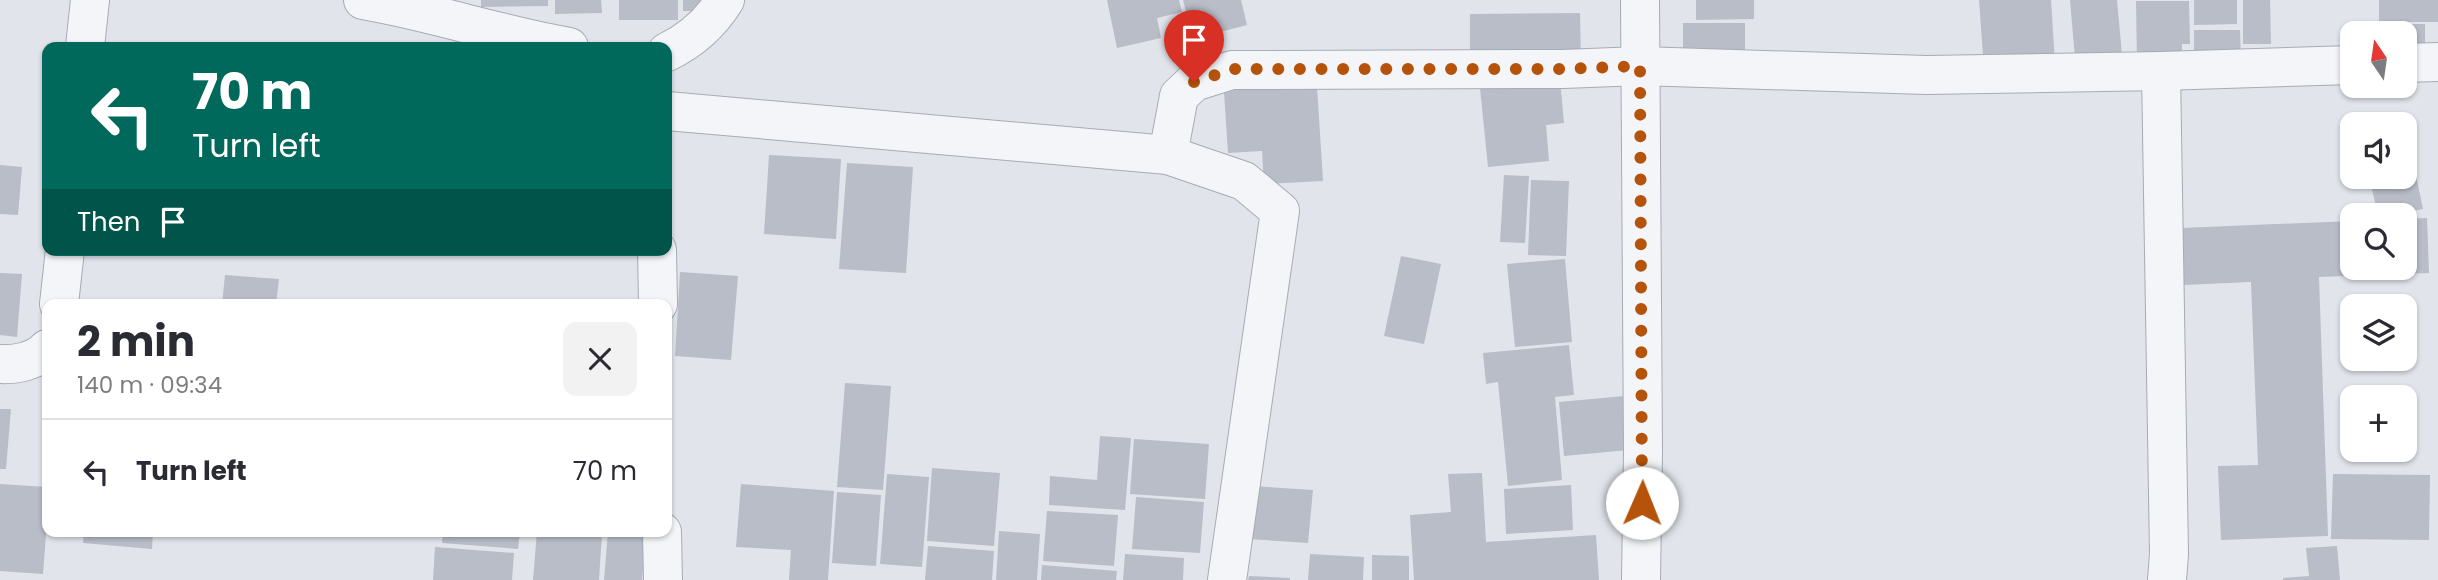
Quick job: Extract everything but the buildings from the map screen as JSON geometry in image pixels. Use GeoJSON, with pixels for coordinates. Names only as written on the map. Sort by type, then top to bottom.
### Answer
{"type":"FeatureCollection","features":[{"type":"Feature","properties":{"kind":"street"},"geometry":{"type":"LineString","coordinates":[[86,42],[90,0]]}},
{"type":"Feature","properties":{"kind":"street"},"geometry":{"type":"LineString","coordinates":[[363,0],[401,3],[537,42]]}},
{"type":"Feature","properties":{"kind":"street"},"geometry":{"type":"LineString","coordinates":[[672,50],[690,41],[717,13],[725,0]]}},
{"type":"Feature","properties":{"kind":"street"},"geometry":{"type":"LineString","coordinates":[[1640,0],[1643,437],[1640,580]]}},
{"type":"Feature","properties":{"kind":"street"},"geometry":{"type":"LineString","coordinates":[[2417,63],[2438,62]]}},
{"type":"Feature","properties":{"kind":"street"},"geometry":{"type":"LineString","coordinates":[[1168,155],[1179,96],[1194,82],[1233,69],[1563,69],[1640,66],[1926,75],[2340,65]]}},
{"type":"Feature","properties":{"kind":"street"},"geometry":{"type":"LineString","coordinates":[[2161,71],[2169,540],[2167,580]]}},
{"type":"Feature","properties":{"kind":"street"},"geometry":{"type":"LineString","coordinates":[[672,111],[1168,155],[1244,181],[1280,211],[1227,580]]}},
{"type":"Feature","properties":{"kind":"street"},"geometry":{"type":"LineString","coordinates":[[60,299],[64,256]]}},
{"type":"Feature","properties":{"kind":"street"},"geometry":{"type":"LineString","coordinates":[[657,256],[658,299]]}},
{"type":"Feature","properties":{"kind":"street"},"geometry":{"type":"LineString","coordinates":[[0,364],[12,365],[32,359],[42,352]]}},
{"type":"Feature","properties":{"kind":"street"},"geometry":{"type":"LineString","coordinates":[[662,537],[663,580]]}},
{"type":"Feature","properties":{"kind":"route"},"geometry":{"type":"LineString","coordinates":[[1194,82],[1233,69],[1563,69],[1640,66],[1642,503]]}}]}
